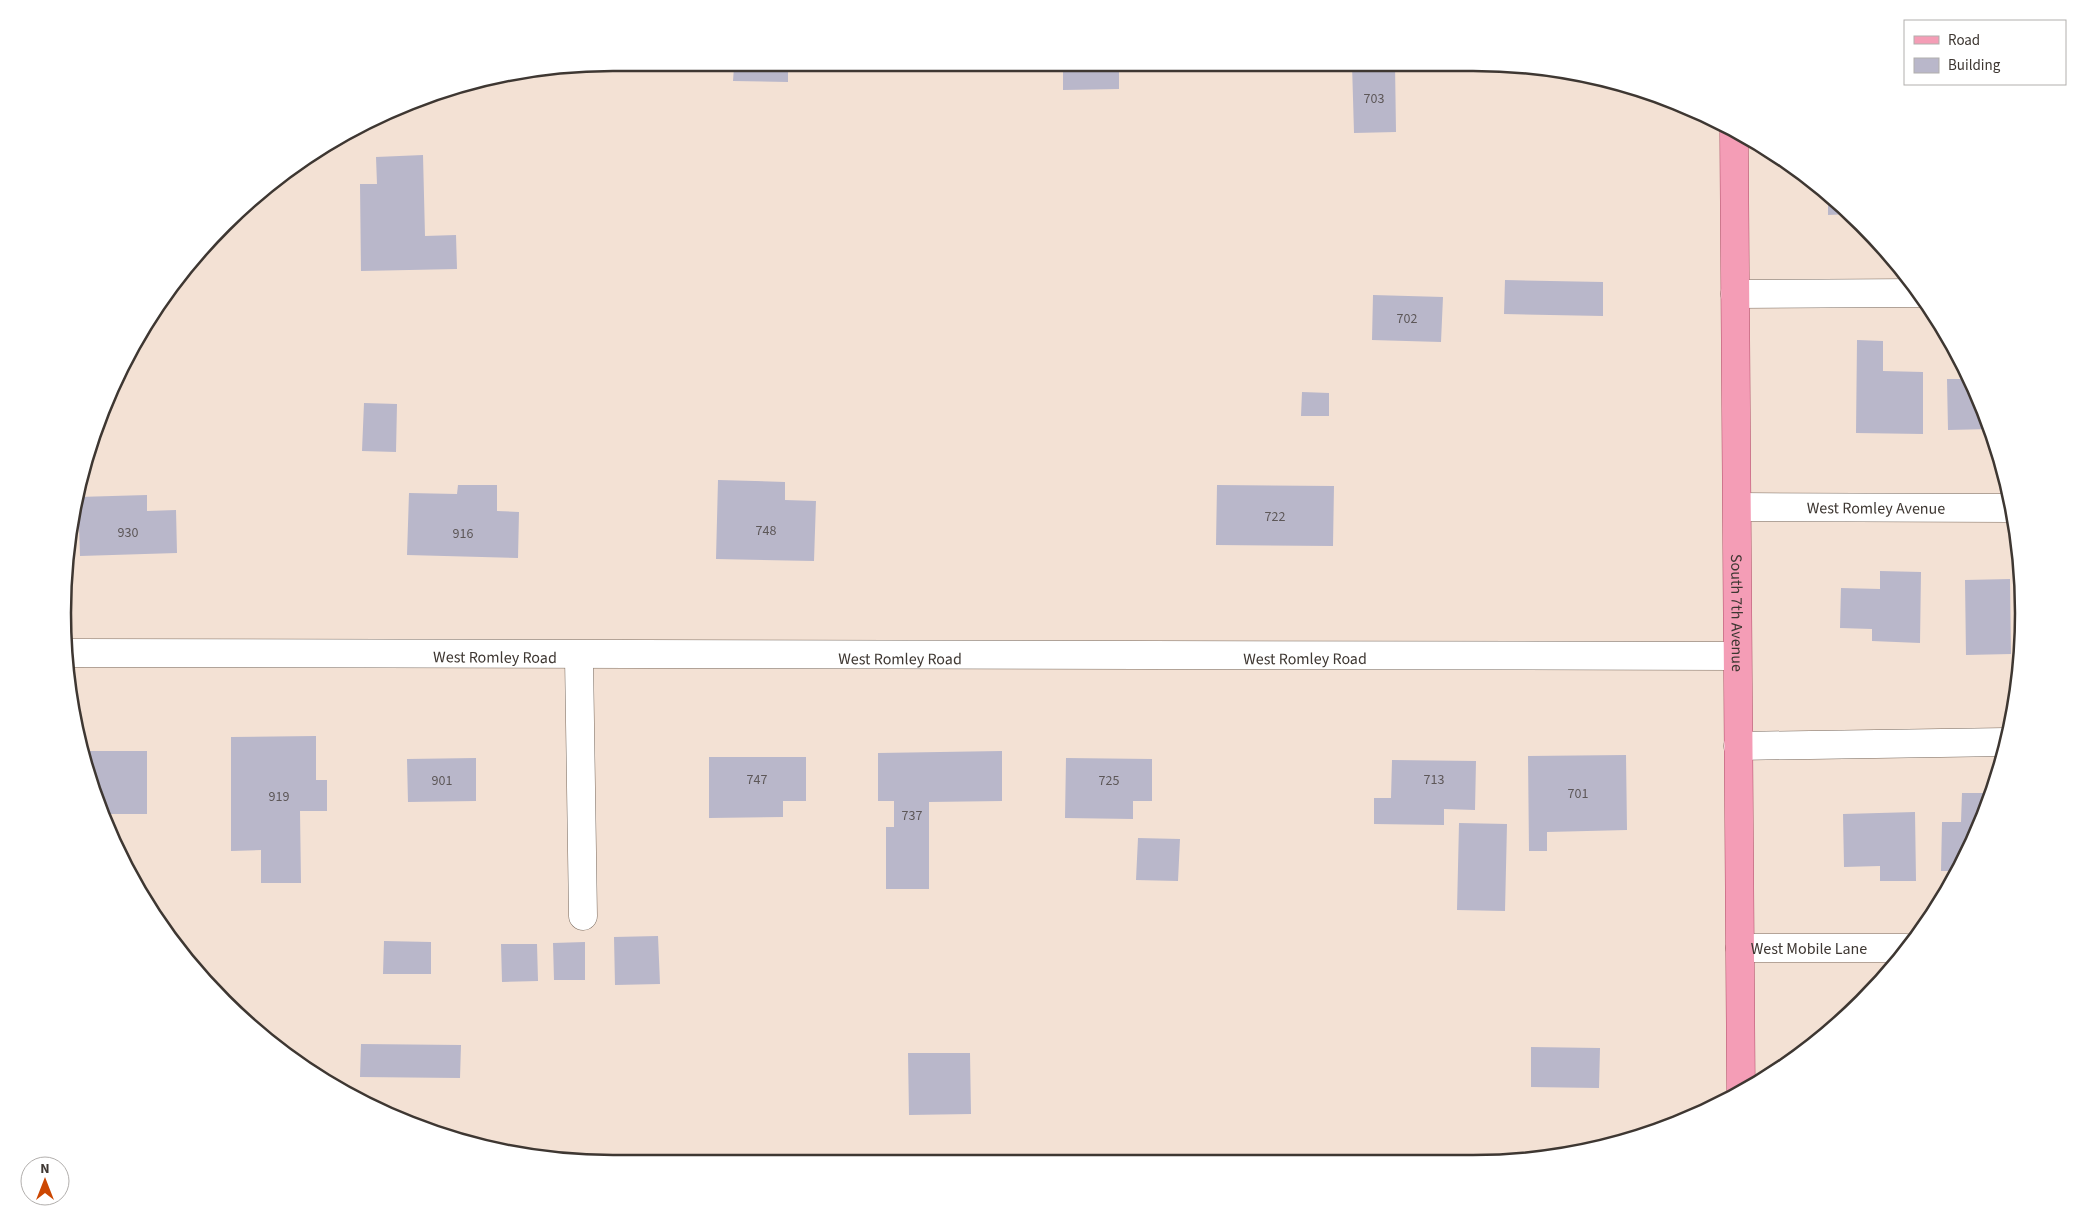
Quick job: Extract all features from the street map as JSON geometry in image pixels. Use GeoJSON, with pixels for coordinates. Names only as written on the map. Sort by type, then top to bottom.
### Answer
{"type":"FeatureCollection","features":[{"type":"Feature","properties":{"kind":"main road","name":"South 7th Avenue"},"geometry":{"type":"LineString","coordinates":[[1734,139],[1741,1084]]}},
{"type":"Feature","properties":{"kind":"street"},"geometry":{"type":"LineString","coordinates":[[1735,294],[1910,293]]}},
{"type":"Feature","properties":{"kind":"street","name":"West Romley Avenue"},"geometry":{"type":"LineString","coordinates":[[1738,507],[2004,508]]}},
{"type":"Feature","properties":{"kind":"street","name":"West Romley Road"},"geometry":{"type":"LineString","coordinates":[[73,653],[579,658],[1322,659],[1737,656]]}},
{"type":"Feature","properties":{"kind":"street"},"geometry":{"type":"LineString","coordinates":[[579,658],[583,916]]}},
{"type":"Feature","properties":{"kind":"street"},"geometry":{"type":"LineString","coordinates":[[1738,746],[1999,742]]}},
{"type":"Feature","properties":{"kind":"street","name":"West Mobile Lane"},"geometry":{"type":"LineString","coordinates":[[1740,948],[1899,948]]}},
{"type":"Feature","properties":{"kind":"building"},"geometry":{"type":"Polygon","coordinates":[[[734,71],[788,71],[788,82],[733,81],[734,71]]]}},
{"type":"Feature","properties":{"kind":"building"},"geometry":{"type":"Polygon","coordinates":[[[1063,71],[1119,71],[1119,89],[1063,90],[1063,71]]]}},
{"type":"Feature","properties":{"kind":"building"},"geometry":{"type":"Polygon","coordinates":[[[1352,71],[1395,71],[1396,132],[1354,133],[1352,71]]]}},
{"type":"Feature","properties":{"kind":"building"},"geometry":{"type":"Polygon","coordinates":[[[423,155],[425,236],[456,235],[457,269],[361,271],[360,184],[377,184],[376,157],[423,155]]]}},
{"type":"Feature","properties":{"kind":"building"},"geometry":{"type":"Polygon","coordinates":[[[1828,204],[1839,215],[1828,215],[1828,204]]]}},
{"type":"Feature","properties":{"kind":"building"},"geometry":{"type":"Polygon","coordinates":[[[1505,280],[1603,282],[1603,316],[1504,314],[1505,280]]]}},
{"type":"Feature","properties":{"kind":"building"},"geometry":{"type":"Polygon","coordinates":[[[1373,295],[1443,297],[1441,342],[1372,340],[1373,295]]]}},
{"type":"Feature","properties":{"kind":"building"},"geometry":{"type":"Polygon","coordinates":[[[1857,340],[1883,341],[1883,371],[1923,372],[1923,434],[1856,433],[1857,340]]]}},
{"type":"Feature","properties":{"kind":"building"},"geometry":{"type":"Polygon","coordinates":[[[1947,379],[1962,379],[1982,429],[1948,430],[1947,379]]]}},
{"type":"Feature","properties":{"kind":"building"},"geometry":{"type":"Polygon","coordinates":[[[1302,392],[1329,393],[1329,416],[1301,416],[1302,392]]]}},
{"type":"Feature","properties":{"kind":"building"},"geometry":{"type":"Polygon","coordinates":[[[364,403],[397,404],[396,452],[362,451],[364,403]]]}},
{"type":"Feature","properties":{"kind":"building"},"geometry":{"type":"Polygon","coordinates":[[[718,480],[785,482],[785,500],[816,501],[814,561],[716,559],[718,480]]]}},
{"type":"Feature","properties":{"kind":"building"},"geometry":{"type":"Polygon","coordinates":[[[458,485],[497,485],[497,511],[519,512],[518,558],[407,555],[409,493],[457,494],[458,485]]]}},
{"type":"Feature","properties":{"kind":"building"},"geometry":{"type":"Polygon","coordinates":[[[1217,485],[1334,486],[1333,546],[1216,545],[1217,485]]]}},
{"type":"Feature","properties":{"kind":"building"},"geometry":{"type":"Polygon","coordinates":[[[147,495],[147,511],[176,510],[177,553],[80,556],[79,525],[84,497],[147,495]]]}},
{"type":"Feature","properties":{"kind":"building"},"geometry":{"type":"Polygon","coordinates":[[[1880,571],[1921,572],[1920,643],[1872,641],[1872,629],[1840,628],[1841,588],[1880,589],[1880,571]]]}},
{"type":"Feature","properties":{"kind":"building"},"geometry":{"type":"Polygon","coordinates":[[[2010,579],[2011,654],[1966,655],[1965,580],[2010,579]]]}},
{"type":"Feature","properties":{"kind":"building"},"geometry":{"type":"Polygon","coordinates":[[[316,736],[316,780],[327,780],[327,811],[300,811],[301,883],[261,883],[261,850],[231,851],[231,737],[316,736]]]}},
{"type":"Feature","properties":{"kind":"building"},"geometry":{"type":"Polygon","coordinates":[[[90,751],[147,751],[147,814],[110,814],[90,751]]]}},
{"type":"Feature","properties":{"kind":"building"},"geometry":{"type":"Polygon","coordinates":[[[1002,751],[1002,801],[929,802],[929,889],[886,889],[886,827],[894,827],[894,801],[878,801],[878,753],[1002,751]]]}},
{"type":"Feature","properties":{"kind":"building"},"geometry":{"type":"Polygon","coordinates":[[[1626,755],[1627,830],[1547,832],[1547,851],[1529,851],[1528,756],[1626,755]]]}},
{"type":"Feature","properties":{"kind":"building"},"geometry":{"type":"Polygon","coordinates":[[[709,757],[806,757],[806,801],[783,801],[783,817],[709,818],[709,757]]]}},
{"type":"Feature","properties":{"kind":"building"},"geometry":{"type":"Polygon","coordinates":[[[476,758],[476,801],[408,802],[407,759],[476,758]]]}},
{"type":"Feature","properties":{"kind":"building"},"geometry":{"type":"Polygon","coordinates":[[[1066,758],[1152,759],[1152,801],[1133,801],[1133,819],[1065,818],[1066,758]]]}},
{"type":"Feature","properties":{"kind":"building"},"geometry":{"type":"Polygon","coordinates":[[[1392,760],[1476,761],[1475,810],[1444,809],[1444,825],[1374,824],[1374,798],[1391,798],[1392,760]]]}},
{"type":"Feature","properties":{"kind":"building"},"geometry":{"type":"Polygon","coordinates":[[[1962,793],[1984,793],[1974,820],[1949,871],[1941,871],[1942,822],[1961,822],[1962,793]]]}},
{"type":"Feature","properties":{"kind":"building"},"geometry":{"type":"Polygon","coordinates":[[[1915,812],[1916,881],[1880,881],[1880,866],[1844,867],[1843,814],[1915,812]]]}},
{"type":"Feature","properties":{"kind":"building"},"geometry":{"type":"Polygon","coordinates":[[[1459,823],[1507,824],[1505,911],[1457,910],[1459,823]]]}},
{"type":"Feature","properties":{"kind":"building"},"geometry":{"type":"Polygon","coordinates":[[[1138,838],[1180,839],[1178,881],[1136,880],[1138,838]]]}},
{"type":"Feature","properties":{"kind":"building"},"geometry":{"type":"Polygon","coordinates":[[[658,936],[660,984],[615,985],[614,937],[658,936]]]}},
{"type":"Feature","properties":{"kind":"building"},"geometry":{"type":"Polygon","coordinates":[[[384,941],[431,942],[431,974],[383,974],[384,941]]]}},
{"type":"Feature","properties":{"kind":"building"},"geometry":{"type":"Polygon","coordinates":[[[585,942],[585,980],[554,980],[553,943],[585,942]]]}},
{"type":"Feature","properties":{"kind":"building"},"geometry":{"type":"Polygon","coordinates":[[[501,944],[537,944],[538,981],[502,982],[501,944]]]}},
{"type":"Feature","properties":{"kind":"building"},"geometry":{"type":"Polygon","coordinates":[[[361,1044],[461,1045],[460,1078],[360,1077],[361,1044]]]}},
{"type":"Feature","properties":{"kind":"building"},"geometry":{"type":"Polygon","coordinates":[[[1531,1047],[1600,1048],[1599,1088],[1531,1087],[1531,1047]]]}},
{"type":"Feature","properties":{"kind":"building"},"geometry":{"type":"Polygon","coordinates":[[[908,1053],[970,1053],[971,1114],[909,1115],[908,1053]]]}}]}
